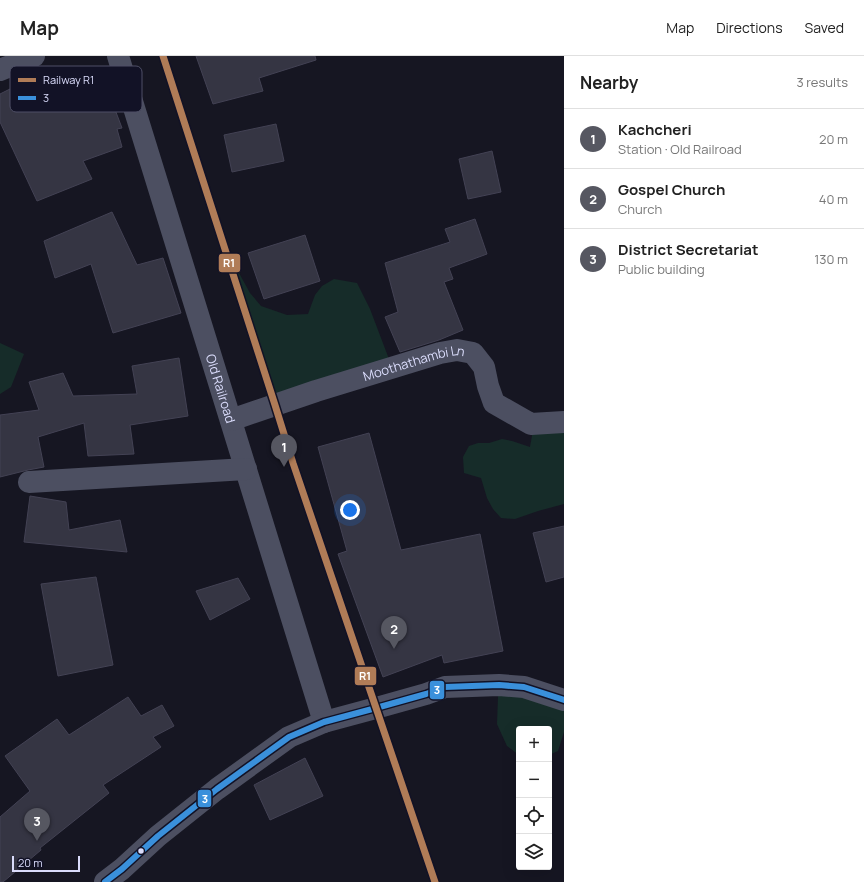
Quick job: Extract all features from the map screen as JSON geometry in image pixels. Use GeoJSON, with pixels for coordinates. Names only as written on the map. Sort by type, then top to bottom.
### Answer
{"type":"FeatureCollection","features":[{"type":"Feature","properties":{"kind":"street"},"geometry":{"type":"LineString","coordinates":[[0,70],[34,56]]}},
{"type":"Feature","properties":{"kind":"street","name":"Old Railroad"},"geometry":{"type":"LineString","coordinates":[[118,56],[121,66]]}},
{"type":"Feature","properties":{"kind":"street","name":"Old Railroad"},"geometry":{"type":"LineString","coordinates":[[135,112],[324,722]]}},
{"type":"Feature","properties":{"kind":"street","name":"Moothathambi Ln"},"geometry":{"type":"LineString","coordinates":[[231,420],[316,391],[426,357],[457,350],[473,353],[484,367],[488,386],[494,403],[531,424],[564,422]]}},
{"type":"Feature","properties":{"kind":"street"},"geometry":{"type":"LineString","coordinates":[[29,482],[246,469]]}},
{"type":"Feature","properties":{"kind":"street"},"geometry":{"type":"LineString","coordinates":[[105,882],[122,869],[158,836],[217,789],[289,737],[324,722],[426,694],[445,687],[499,685],[524,687],[564,700]]}},
{"type":"Feature","properties":{"kind":"green space"},"geometry":{"type":"Polygon","coordinates":[[[232,272],[239,273],[250,293],[261,306],[287,315],[308,314],[315,295],[322,286],[334,279],[357,283],[370,309],[392,367],[275,405],[232,272]]]}},
{"type":"Feature","properties":{"kind":"green space"},"geometry":{"type":"Polygon","coordinates":[[[0,343],[24,354],[11,387],[0,394],[0,343]]]}},
{"type":"Feature","properties":{"kind":"green space"},"geometry":{"type":"Polygon","coordinates":[[[564,422],[564,504],[515,519],[501,518],[493,509],[487,498],[481,478],[464,473],[463,457],[469,446],[478,443],[489,443],[502,439],[530,447],[532,436],[531,424],[564,422]]]}},
{"type":"Feature","properties":{"kind":"green space"},"geometry":{"type":"Polygon","coordinates":[[[499,685],[564,700],[564,732],[558,751],[552,754],[552,726],[516,726],[516,753],[507,746],[497,724],[499,685]]]}},
{"type":"Feature","properties":{"kind":"building"},"geometry":{"type":"Polygon","coordinates":[[[196,56],[315,56],[316,60],[259,78],[263,91],[213,104],[196,56]]]}},
{"type":"Feature","properties":{"kind":"building"},"geometry":{"type":"Polygon","coordinates":[[[10,89],[10,112],[116,112],[122,128],[117,129],[122,147],[83,161],[92,179],[37,201],[0,122],[0,94],[10,89]]]}},
{"type":"Feature","properties":{"kind":"building"},"geometry":{"type":"Polygon","coordinates":[[[276,124],[284,161],[232,172],[224,135],[276,124]]]}},
{"type":"Feature","properties":{"kind":"building"},"geometry":{"type":"Polygon","coordinates":[[[492,151],[501,192],[468,199],[459,159],[492,151]]]}},
{"type":"Feature","properties":{"kind":"building"},"geometry":{"type":"Polygon","coordinates":[[[112,212],[137,265],[163,258],[181,313],[113,333],[91,264],[55,278],[44,241],[112,212]]]}},
{"type":"Feature","properties":{"kind":"building"},"geometry":{"type":"Polygon","coordinates":[[[475,219],[487,254],[449,268],[453,279],[444,282],[463,330],[439,340],[400,352],[385,317],[398,312],[385,263],[450,242],[445,229],[475,219]]]}},
{"type":"Feature","properties":{"kind":"building"},"geometry":{"type":"Polygon","coordinates":[[[305,235],[320,281],[264,299],[248,253],[305,235]]]}},
{"type":"Feature","properties":{"kind":"building"},"geometry":{"type":"Polygon","coordinates":[[[179,358],[188,416],[130,425],[134,454],[88,456],[84,423],[38,437],[44,467],[0,477],[0,415],[39,410],[29,382],[63,373],[73,396],[137,394],[132,366],[179,358]]]}},
{"type":"Feature","properties":{"kind":"building"},"geometry":{"type":"Polygon","coordinates":[[[369,433],[401,550],[480,534],[503,651],[444,663],[442,655],[383,677],[338,554],[347,551],[318,447],[369,433]]]}},
{"type":"Feature","properties":{"kind":"building"},"geometry":{"type":"Polygon","coordinates":[[[30,496],[66,502],[69,530],[120,520],[127,552],[24,542],[30,496]]]}},
{"type":"Feature","properties":{"kind":"building"},"geometry":{"type":"Polygon","coordinates":[[[564,526],[564,577],[546,582],[533,533],[564,526]]]}},
{"type":"Feature","properties":{"kind":"building"},"geometry":{"type":"Polygon","coordinates":[[[96,577],[113,665],[58,676],[41,584],[96,577]]]}},
{"type":"Feature","properties":{"kind":"building"},"geometry":{"type":"Polygon","coordinates":[[[238,578],[250,599],[210,620],[196,591],[238,578]]]}},
{"type":"Feature","properties":{"kind":"building"},"geometry":{"type":"Polygon","coordinates":[[[128,697],[141,716],[162,705],[174,726],[153,737],[161,747],[103,785],[109,793],[40,848],[41,850],[3,882],[0,882],[0,817],[30,791],[5,756],[57,719],[69,735],[128,697]]]}},
{"type":"Feature","properties":{"kind":"building"},"geometry":{"type":"Polygon","coordinates":[[[305,758],[323,796],[270,820],[254,785],[305,758]]]}},
{"type":"Feature","properties":{"kind":"rail line","name":"R1"},"geometry":{"type":"LineString","coordinates":[[163,56],[293,463],[435,882]]}},
{"type":"Feature","properties":{"kind":"transit line","name":"3"},"geometry":{"type":"LineString","coordinates":[[105,882],[122,869],[158,836],[217,789],[289,737],[324,722],[426,694],[445,687],[499,685],[524,687],[564,700]]}},
{"type":"Feature","properties":{"kind":"place","name":"Kachcheri"},"geometry":{"type":"Point","coordinates":[284,467]}},
{"type":"Feature","properties":{"kind":"place","name":"Gospel Church"},"geometry":{"type":"Point","coordinates":[394,649]}},
{"type":"Feature","properties":{"kind":"place","name":"District Secretariat"},"geometry":{"type":"Point","coordinates":[37,841]}}]}
